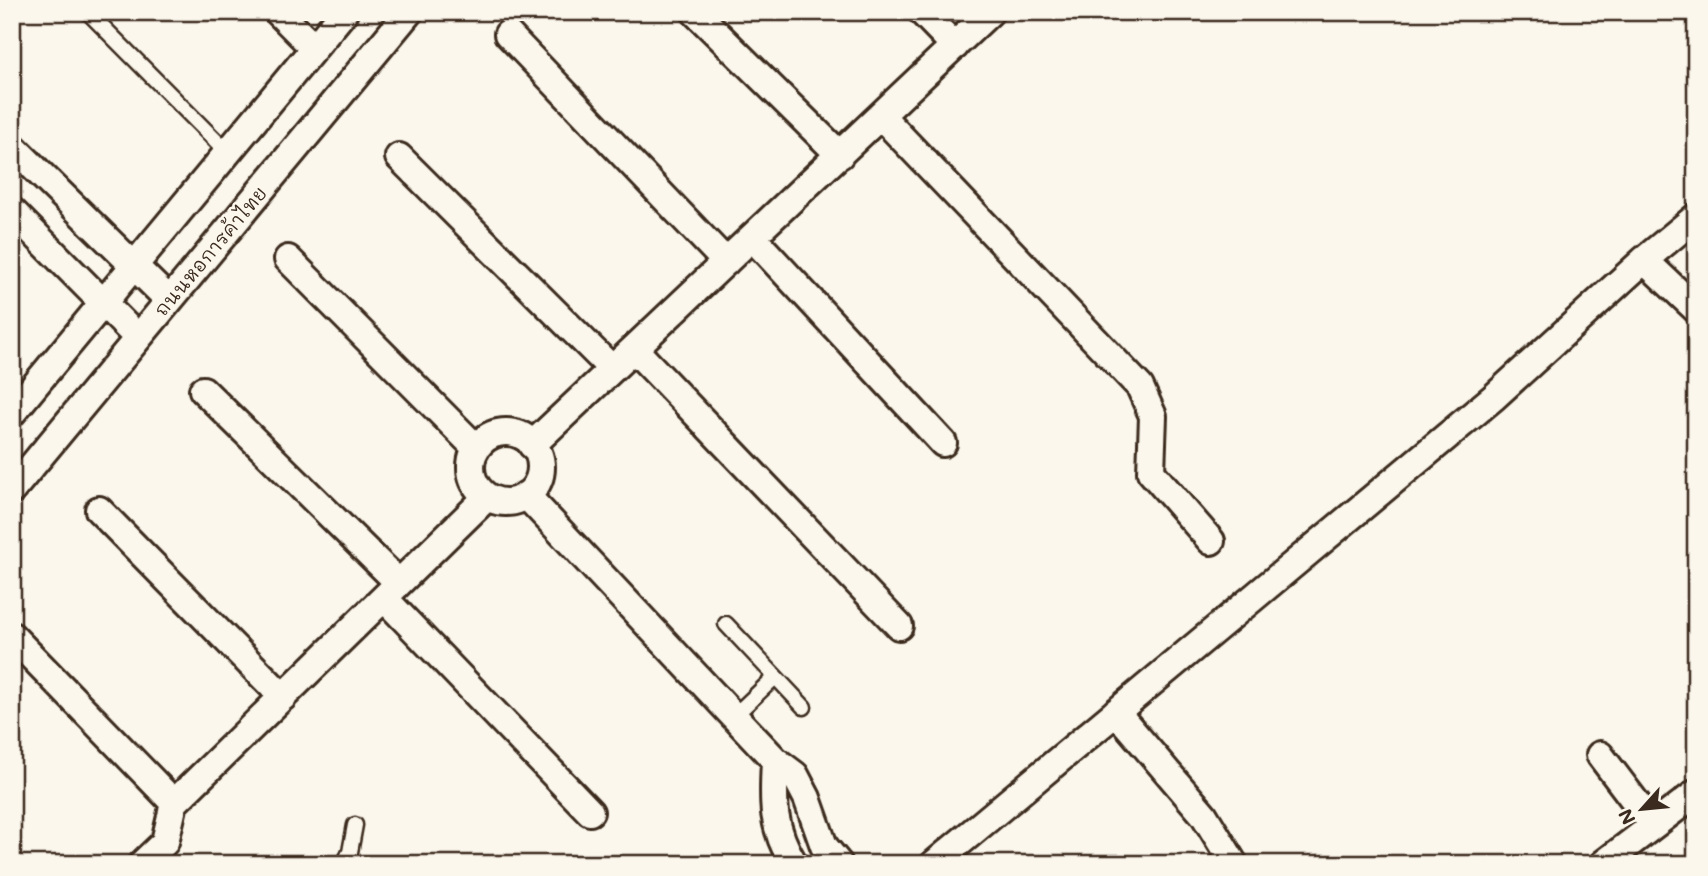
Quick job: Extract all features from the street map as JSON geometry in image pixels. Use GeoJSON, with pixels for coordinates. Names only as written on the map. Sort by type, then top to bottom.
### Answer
{"type":"FeatureCollection","features":[{"type":"Feature","properties":{"kind":"street"},"geometry":{"type":"LineString","coordinates":[[278,12],[314,48]]}},
{"type":"Feature","properties":{"kind":"street"},"geometry":{"type":"LineString","coordinates":[[12,413],[344,12]]}},
{"type":"Feature","properties":{"kind":"street","name":"ถนนหอการค้าไทย"},"geometry":{"type":"LineString","coordinates":[[12,490],[409,12]]}},
{"type":"Feature","properties":{"kind":"street"},"geometry":{"type":"LineString","coordinates":[[695,12],[840,155]]}},
{"type":"Feature","properties":{"kind":"street"},"geometry":{"type":"LineString","coordinates":[[922,12],[955,46]]}},
{"type":"Feature","properties":{"kind":"street"},"geometry":{"type":"LineString","coordinates":[[532,444],[990,12]]}},
{"type":"Feature","properties":{"kind":"street"},"geometry":{"type":"LineString","coordinates":[[508,34],[726,262]]}},
{"type":"Feature","properties":{"kind":"street"},"geometry":{"type":"LineString","coordinates":[[881,116],[1140,387],[1153,416],[1152,472],[1211,541]]}},
{"type":"Feature","properties":{"kind":"street"},"geometry":{"type":"LineString","coordinates":[[12,146],[169,300]]}},
{"type":"Feature","properties":{"kind":"street"},"geometry":{"type":"LineString","coordinates":[[399,157],[612,369]]}},
{"type":"Feature","properties":{"kind":"street"},"geometry":{"type":"LineString","coordinates":[[12,211],[138,338]]}},
{"type":"Feature","properties":{"kind":"street"},"geometry":{"type":"LineString","coordinates":[[934,864],[1494,397],[1644,260],[1696,217]]}},
{"type":"Feature","properties":{"kind":"street"},"geometry":{"type":"LineString","coordinates":[[752,237],[943,443]]}},
{"type":"Feature","properties":{"kind":"street"},"geometry":{"type":"LineString","coordinates":[[288,259],[476,448]]}},
{"type":"Feature","properties":{"kind":"street"},"geometry":{"type":"LineString","coordinates":[[1644,260],[1696,309]]}},
{"type":"Feature","properties":{"kind":"street"},"geometry":{"type":"LineString","coordinates":[[634,349],[899,626]]}},
{"type":"Feature","properties":{"kind":"street"},"geometry":{"type":"LineString","coordinates":[[203,390],[392,590],[590,812]]}},
{"type":"Feature","properties":{"kind":"street"},"geometry":{"type":"LineString","coordinates":[[517,433],[532,444],[540,459],[538,482],[526,495],[510,502],[487,497],[473,480],[471,458],[476,448],[494,434],[517,433]]}},
{"type":"Feature","properties":{"kind":"street"},"geometry":{"type":"LineString","coordinates":[[526,495],[775,760],[795,775],[807,798],[824,846],[839,864]]}},
{"type":"Feature","properties":{"kind":"street"},"geometry":{"type":"LineString","coordinates":[[142,864],[165,842],[174,803],[487,497]]}},
{"type":"Feature","properties":{"kind":"street"},"geometry":{"type":"LineString","coordinates":[[99,510],[283,697]]}},
{"type":"Feature","properties":{"kind":"street"},"geometry":{"type":"LineString","coordinates":[[12,636],[174,803]]}},
{"type":"Feature","properties":{"kind":"street"},"geometry":{"type":"LineString","coordinates":[[1116,712],[1205,815],[1228,862]]}},
{"type":"Feature","properties":{"kind":"street"},"geometry":{"type":"LineString","coordinates":[[1600,755],[1653,825]]}},
{"type":"Feature","properties":{"kind":"street"},"geometry":{"type":"LineString","coordinates":[[775,760],[773,807],[782,844],[794,864]]}},
{"type":"Feature","properties":{"kind":"street"},"geometry":{"type":"LineString","coordinates":[[1603,864],[1696,793]]}},
{"type":"Feature","properties":{"kind":"lane"},"geometry":{"type":"LineString","coordinates":[[88,12],[229,153]]}},
{"type":"Feature","properties":{"kind":"lane"},"geometry":{"type":"LineString","coordinates":[[726,625],[804,707]]}},
{"type":"Feature","properties":{"kind":"lane"},"geometry":{"type":"LineString","coordinates":[[734,716],[775,677]]}},
{"type":"Feature","properties":{"kind":"lane"},"geometry":{"type":"LineString","coordinates":[[344,864],[350,852],[355,825]]}}]}
